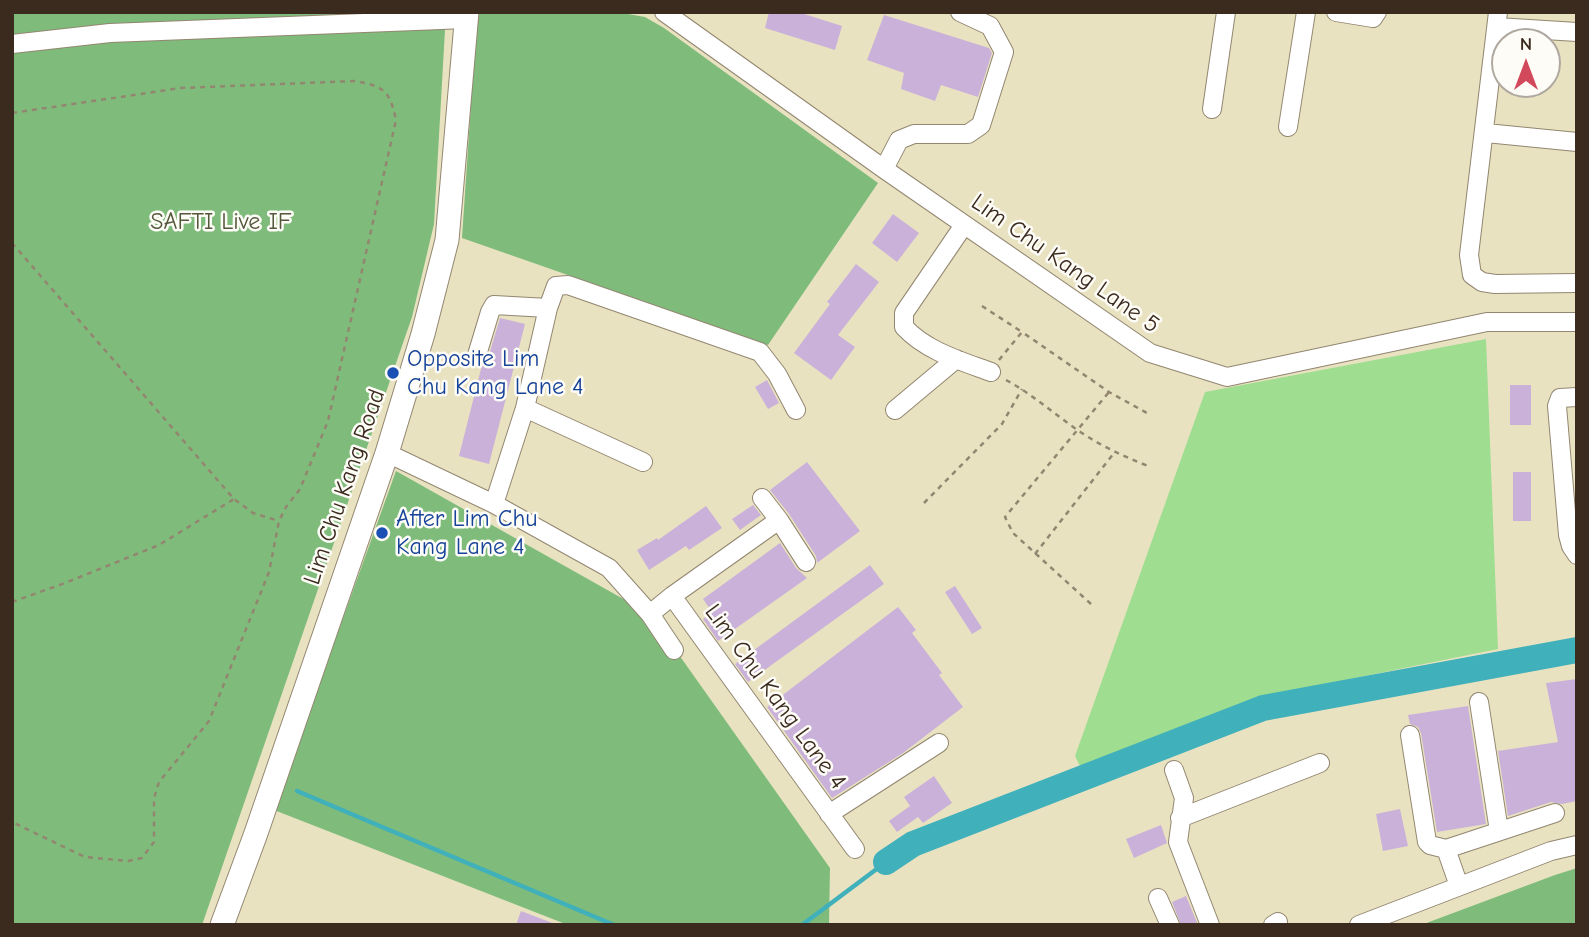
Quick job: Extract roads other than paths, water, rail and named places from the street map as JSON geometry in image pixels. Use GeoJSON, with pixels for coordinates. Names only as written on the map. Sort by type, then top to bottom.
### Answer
{"type":"FeatureCollection","features":[{"type":"Feature","properties":{"kind":"main road","name":"Lim Chu Kang Road"},"geometry":{"type":"LineString","coordinates":[[226,924],[387,453],[423,334],[447,240],[466,16]]}},
{"type":"Feature","properties":{"kind":"street","name":"Lim Chu Kang Lane 5"},"geometry":{"type":"LineString","coordinates":[[664,12],[884,169],[1150,353],[1227,377],[1487,322],[1577,322]]}},
{"type":"Feature","properties":{"kind":"street"},"geometry":{"type":"LineString","coordinates":[[884,169],[899,140],[914,134],[968,134],[981,125],[1004,52],[990,26],[960,12]]}},
{"type":"Feature","properties":{"kind":"street"},"geometry":{"type":"LineString","coordinates":[[1212,109],[1226,12]]}},
{"type":"Feature","properties":{"kind":"street"},"geometry":{"type":"LineString","coordinates":[[1288,127],[1306,12]]}},
{"type":"Feature","properties":{"kind":"street"},"geometry":{"type":"LineString","coordinates":[[1336,12],[1373,18],[1377,12]]}},
{"type":"Feature","properties":{"kind":"street"},"geometry":{"type":"LineString","coordinates":[[12,44],[110,33],[466,16]]}},
{"type":"Feature","properties":{"kind":"street"},"geometry":{"type":"LineString","coordinates":[[1577,32],[1498,20],[1469,255],[1472,275],[1482,282],[1577,283]]}},
{"type":"Feature","properties":{"kind":"street"},"geometry":{"type":"LineString","coordinates":[[1486,132],[1577,142]]}},
{"type":"Feature","properties":{"kind":"street"},"geometry":{"type":"LineString","coordinates":[[964,225],[904,313],[904,327],[914,338],[956,359],[991,372]]}},
{"type":"Feature","properties":{"kind":"street"},"geometry":{"type":"LineString","coordinates":[[494,504],[525,408],[556,286],[568,285],[760,352],[777,374],[796,410]]}},
{"type":"Feature","properties":{"kind":"street"},"geometry":{"type":"LineString","coordinates":[[477,355],[494,305],[548,309]]}},
{"type":"Feature","properties":{"kind":"street"},"geometry":{"type":"LineString","coordinates":[[895,410],[956,359]]}},
{"type":"Feature","properties":{"kind":"street"},"geometry":{"type":"LineString","coordinates":[[1577,397],[1560,398],[1557,406],[1568,535],[1571,547],[1577,555]]}},
{"type":"Feature","properties":{"kind":"street"},"geometry":{"type":"LineString","coordinates":[[525,408],[643,462]]}},
{"type":"Feature","properties":{"kind":"street"},"geometry":{"type":"LineString","coordinates":[[387,453],[494,504],[609,568],[650,614],[674,650]]}},
{"type":"Feature","properties":{"kind":"street"},"geometry":{"type":"LineString","coordinates":[[762,498],[806,562]]}},
{"type":"Feature","properties":{"kind":"street"},"geometry":{"type":"LineString","coordinates":[[671,596],[779,520]]}},
{"type":"Feature","properties":{"kind":"street","name":"Lim Chu Kang Lane 4"},"geometry":{"type":"LineString","coordinates":[[650,614],[671,596],[855,849]]}},
{"type":"Feature","properties":{"kind":"street"},"geometry":{"type":"LineString","coordinates":[[1479,702],[1499,831]]}},
{"type":"Feature","properties":{"kind":"street"},"geometry":{"type":"LineString","coordinates":[[1410,735],[1427,842],[1430,845],[1446,849],[1555,813]]}},
{"type":"Feature","properties":{"kind":"street"},"geometry":{"type":"LineString","coordinates":[[829,814],[939,743]]}},
{"type":"Feature","properties":{"kind":"street"},"geometry":{"type":"LineString","coordinates":[[1180,818],[1320,763]]}},
{"type":"Feature","properties":{"kind":"street"},"geometry":{"type":"LineString","coordinates":[[1174,770],[1184,798],[1178,842],[1210,925]]}},
{"type":"Feature","properties":{"kind":"street"},"geometry":{"type":"LineString","coordinates":[[1359,925],[1551,851],[1577,845]]}},
{"type":"Feature","properties":{"kind":"street"},"geometry":{"type":"LineString","coordinates":[[1446,849],[1459,886]]}},
{"type":"Feature","properties":{"kind":"street"},"geometry":{"type":"LineString","coordinates":[[1158,898],[1170,925]]}},
{"type":"Feature","properties":{"kind":"waterway"},"geometry":{"type":"LineString","coordinates":[[886,862],[913,844],[1263,708],[1577,650]]}},
{"type":"Feature","properties":{"kind":"waterway"},"geometry":{"type":"LineString","coordinates":[[297,791],[614,925]]}},
{"type":"Feature","properties":{"kind":"waterway"},"geometry":{"type":"LineString","coordinates":[[802,925],[886,862]]}},
{"type":"Feature","properties":{"kind":"place","name":"Opposite Lim Chu Kang Lane 4"},"geometry":{"type":"Point","coordinates":[393,373]}},
{"type":"Feature","properties":{"kind":"place","name":"After Lim Chu Kang Lane 4"},"geometry":{"type":"Point","coordinates":[382,533]}},
{"type":"Feature","properties":{"kind":"park label","name":"SAFTI Live IF"},"geometry":{"type":"Point","coordinates":[221,222]}}]}
